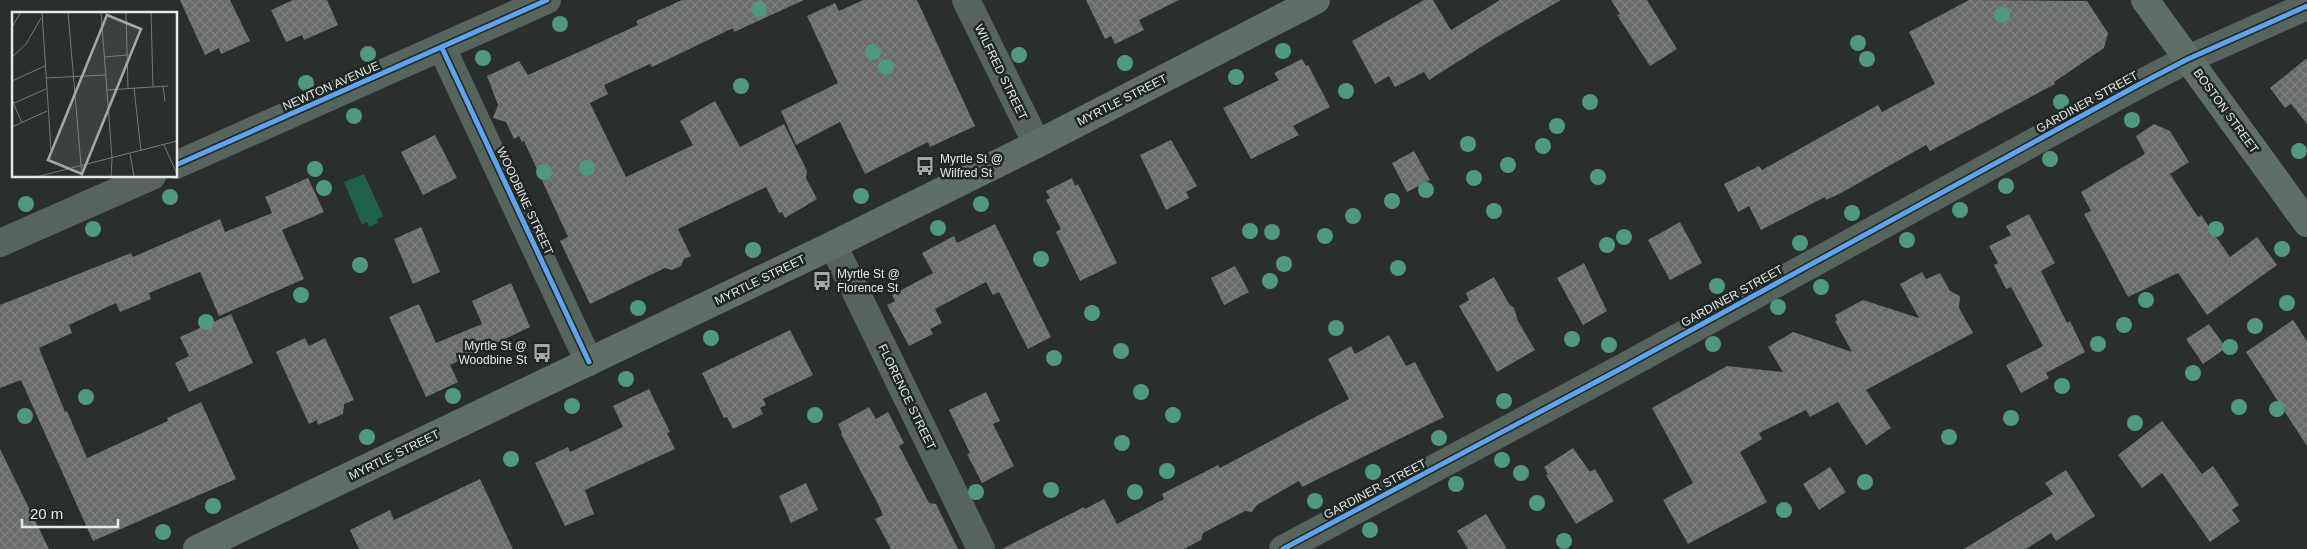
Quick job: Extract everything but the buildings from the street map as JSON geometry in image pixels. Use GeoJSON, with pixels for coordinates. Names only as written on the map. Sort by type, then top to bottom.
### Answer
{"type":"FeatureCollection","features":[{"type":"Feature","properties":{"kind":"main road","name":"MYRTLE STREET"},"geometry":{"type":"LineString","coordinates":[[198,549],[833,246],[1037,144],[1316,0]]}},
{"type":"Feature","properties":{"kind":"main road","name":"BOSTON STREET"},"geometry":{"type":"LineString","coordinates":[[2145,0],[2307,223]]}},
{"type":"Feature","properties":{"kind":"street","name":"NEWTON AVENUE"},"geometry":{"type":"LineString","coordinates":[[178,164],[548,0]]}},
{"type":"Feature","properties":{"kind":"street","name":"WILFRED STREET"},"geometry":{"type":"LineString","coordinates":[[966,0],[1037,144]]}},
{"type":"Feature","properties":{"kind":"street","name":"GARDINER STREET"},"geometry":{"type":"LineString","coordinates":[[1283,549],[1614,372],[2188,59],[2307,6]]}},
{"type":"Feature","properties":{"kind":"street","name":"WOODBINE STREET"},"geometry":{"type":"LineString","coordinates":[[442,48],[589,362]]}},
{"type":"Feature","properties":{"kind":"street"},"geometry":{"type":"LineString","coordinates":[[0,243],[147,178]]}},
{"type":"Feature","properties":{"kind":"street","name":"FLORENCE STREET"},"geometry":{"type":"LineString","coordinates":[[833,246],[981,549]]}},
{"type":"Feature","properties":{"kind":"shaded area"},"geometry":{"type":"Polygon","coordinates":[[[364,174],[383,216],[377,219],[378,223],[369,227],[367,222],[362,225],[344,182],[364,174]]]}},
{"type":"Feature","properties":{"kind":"cycle path"},"geometry":{"type":"LineString","coordinates":[[178,164],[547,0]]}},
{"type":"Feature","properties":{"kind":"cycle path"},"geometry":{"type":"LineString","coordinates":[[1283,549],[1622,368],[2138,85],[2188,59],[2307,6]]}},
{"type":"Feature","properties":{"kind":"cycle path"},"geometry":{"type":"LineString","coordinates":[[442,48],[589,362]]}},
{"type":"Feature","properties":{"kind":"place","name":"Myrtle St @ Wilfred St"},"geometry":{"type":"Point","coordinates":[925,166]}},
{"type":"Feature","properties":{"kind":"place","name":"Myrtle St @ Florence St"},"geometry":{"type":"Point","coordinates":[822,281]}},
{"type":"Feature","properties":{"kind":"place","name":"Myrtle St @ Woodbine St"},"geometry":{"type":"Point","coordinates":[542,353]}}]}
